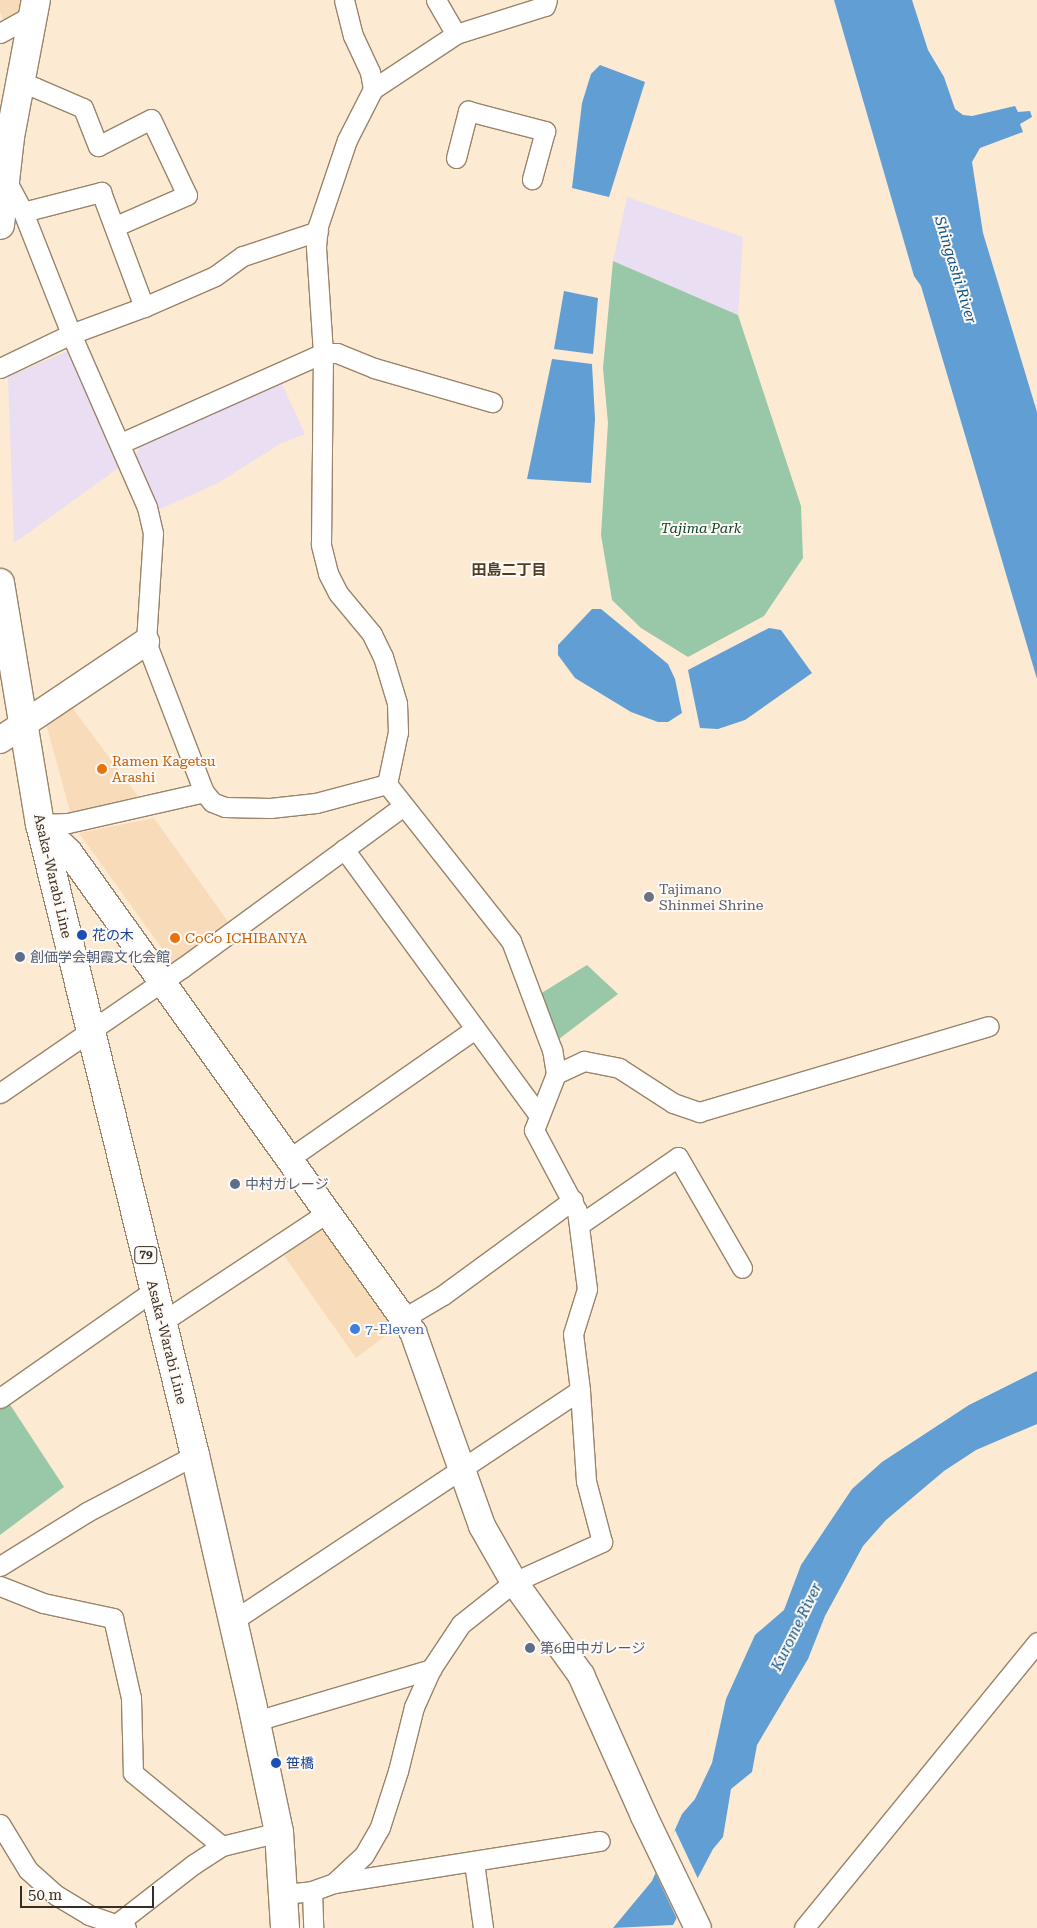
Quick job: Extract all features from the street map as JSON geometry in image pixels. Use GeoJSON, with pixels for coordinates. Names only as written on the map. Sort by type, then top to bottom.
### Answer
{"type":"FeatureCollection","features":[{"type":"Feature","properties":{"kind":"main road"},"geometry":{"type":"LineString","coordinates":[[12,218],[5,178],[5,131],[21,85],[35,7]]}},
{"type":"Feature","properties":{"kind":"main road","name":"Asaka-Warabi Line"},"geometry":{"type":"LineString","coordinates":[[0,583],[11,733],[40,824],[234,1620],[279,1832],[285,1928]]}},
{"type":"Feature","properties":{"kind":"street"},"geometry":{"type":"LineString","coordinates":[[344,0],[353,36],[370,72],[373,89]]}},
{"type":"Feature","properties":{"kind":"street"},"geometry":{"type":"LineString","coordinates":[[436,0],[456,34]]}},
{"type":"Feature","properties":{"kind":"street"},"geometry":{"type":"LineString","coordinates":[[334,1883],[364,1855],[380,1827],[398,1771],[414,1707],[431,1669],[461,1624],[514,1582],[602,1542],[586,1481],[580,1390],[573,1334],[587,1289],[579,1225],[573,1200],[534,1130],[556,1074],[552,1050],[511,941],[387,784],[398,732],[396,703],[384,657],[372,634],[338,593],[328,573],[321,544],[323,353],[316,246],[318,231],[347,140],[373,89],[456,34],[544,6],[547,0]]}},
{"type":"Feature","properties":{"kind":"street"},"geometry":{"type":"LineString","coordinates":[[0,33],[35,7]]}},
{"type":"Feature","properties":{"kind":"street"},"geometry":{"type":"LineString","coordinates":[[21,85],[34,86],[83,108],[98,146],[152,119],[187,195],[116,226]]}},
{"type":"Feature","properties":{"kind":"street"},"geometry":{"type":"LineString","coordinates":[[456,158],[468,111],[544,131],[532,179]]}},
{"type":"Feature","properties":{"kind":"street"},"geometry":{"type":"LineString","coordinates":[[144,308],[116,226],[101,192],[12,218],[71,334],[121,443],[147,507],[153,533],[146,642],[204,792],[212,802],[225,807],[270,808],[316,803],[387,784]]}},
{"type":"Feature","properties":{"kind":"street"},"geometry":{"type":"LineString","coordinates":[[0,368],[71,334],[144,308],[215,276],[244,256],[318,231]]}},
{"type":"Feature","properties":{"kind":"street"},"geometry":{"type":"LineString","coordinates":[[121,443],[323,353],[337,353],[374,368],[492,402]]}},
{"type":"Feature","properties":{"kind":"street"},"geometry":{"type":"LineString","coordinates":[[11,733],[146,642]]}},
{"type":"Feature","properties":{"kind":"street"},"geometry":{"type":"LineString","coordinates":[[40,824],[68,823],[204,792]]}},
{"type":"Feature","properties":{"kind":"street"},"geometry":{"type":"LineString","coordinates":[[0,1093],[90,1029],[163,982],[403,806]]}},
{"type":"Feature","properties":{"kind":"street"},"geometry":{"type":"LineString","coordinates":[[40,824],[69,852],[404,1318],[419,1345],[482,1526],[514,1582],[581,1674],[644,1816],[698,1928]]}},
{"type":"Feature","properties":{"kind":"street"},"geometry":{"type":"LineString","coordinates":[[344,849],[539,1115]]}},
{"type":"Feature","properties":{"kind":"street"},"geometry":{"type":"LineString","coordinates":[[556,1074],[584,1062],[619,1068],[673,1103],[699,1112],[989,1026]]}},
{"type":"Feature","properties":{"kind":"street"},"geometry":{"type":"LineString","coordinates":[[290,1158],[475,1029]]}},
{"type":"Feature","properties":{"kind":"street"},"geometry":{"type":"LineString","coordinates":[[579,1225],[678,1157],[742,1268]]}},
{"type":"Feature","properties":{"kind":"street"},"geometry":{"type":"LineString","coordinates":[[404,1318],[442,1296],[573,1200]]}},
{"type":"Feature","properties":{"kind":"street"},"geometry":{"type":"LineString","coordinates":[[162,1322],[328,1212]]}},
{"type":"Feature","properties":{"kind":"street"},"geometry":{"type":"LineString","coordinates":[[0,1398],[154,1290]]}},
{"type":"Feature","properties":{"kind":"street"},"geometry":{"type":"LineString","coordinates":[[234,1620],[462,1471],[580,1390]]}},
{"type":"Feature","properties":{"kind":"street"},"geometry":{"type":"LineString","coordinates":[[0,1566],[87,1512],[195,1454]]}},
{"type":"Feature","properties":{"kind":"street"},"geometry":{"type":"LineString","coordinates":[[0,1586],[44,1603],[113,1618],[131,1698],[133,1773],[222,1846]]}},
{"type":"Feature","properties":{"kind":"street"},"geometry":{"type":"LineString","coordinates":[[804,1928],[1037,1642]]}},
{"type":"Feature","properties":{"kind":"street"},"geometry":{"type":"LineString","coordinates":[[256,1721],[431,1669]]}},
{"type":"Feature","properties":{"kind":"street"},"geometry":{"type":"LineString","coordinates":[[0,1824],[28,1870],[56,1896],[121,1927],[194,1864],[222,1846],[279,1832]]}},
{"type":"Feature","properties":{"kind":"street"},"geometry":{"type":"LineString","coordinates":[[284,1894],[312,1891],[334,1883],[600,1841]]}},
{"type":"Feature","properties":{"kind":"street"},"geometry":{"type":"LineString","coordinates":[[474,1862],[483,1928]]}},
{"type":"Feature","properties":{"kind":"street"},"geometry":{"type":"LineString","coordinates":[[312,1891],[313,1928]]}},
{"type":"Feature","properties":{"kind":"shaded area"},"geometry":{"type":"Polygon","coordinates":[[[0,0],[21,0],[19,13],[6,24],[0,12],[0,0]]]}},
{"type":"Feature","properties":{"kind":"shaded area"},"geometry":{"type":"Polygon","coordinates":[[[627,197],[743,237],[738,315],[613,261],[627,197]]]}},
{"type":"Feature","properties":{"kind":"shaded area"},"geometry":{"type":"Polygon","coordinates":[[[72,349],[121,466],[14,543],[8,377],[72,349]]]}},
{"type":"Feature","properties":{"kind":"shaded area"},"geometry":{"type":"Polygon","coordinates":[[[281,382],[305,434],[280,444],[218,483],[158,510],[136,455],[140,446],[281,382]]]}},
{"type":"Feature","properties":{"kind":"shaded area"},"geometry":{"type":"Polygon","coordinates":[[[71,706],[140,799],[71,815],[46,724],[71,706]]]}},
{"type":"Feature","properties":{"kind":"shaded area"},"geometry":{"type":"Polygon","coordinates":[[[154,818],[229,923],[173,964],[79,833],[154,818]]]}},
{"type":"Feature","properties":{"kind":"shaded area"},"geometry":{"type":"Polygon","coordinates":[[[319,1223],[396,1328],[356,1358],[280,1250],[319,1223]]]}},
{"type":"Feature","properties":{"kind":"green space","name":"Tajima Park"},"geometry":{"type":"Polygon","coordinates":[[[613,261],[738,315],[801,506],[803,558],[764,616],[688,657],[641,628],[612,600],[601,535],[608,423],[603,368],[613,261]]]}},
{"type":"Feature","properties":{"kind":"green space"},"geometry":{"type":"Polygon","coordinates":[[[587,965],[618,994],[559,1039],[540,994],[587,965]]]}},
{"type":"Feature","properties":{"kind":"green space"},"geometry":{"type":"Polygon","coordinates":[[[7,1400],[64,1487],[0,1535],[0,1405],[7,1400]]]}},
{"type":"Feature","properties":{"kind":"water","name":"Shingashi River"},"geometry":{"type":"Polygon","coordinates":[[[834,0],[912,0],[928,50],[944,77],[955,109],[963,115],[972,116],[1015,106],[1018,112],[1030,111],[1032,117],[1020,124],[1023,132],[980,148],[972,162],[983,233],[1037,412],[1037,679],[921,286],[914,276],[834,0]]]}},
{"type":"Feature","properties":{"kind":"water"},"geometry":{"type":"Polygon","coordinates":[[[600,65],[645,82],[609,197],[572,188],[582,103],[591,74],[600,65]]]}},
{"type":"Feature","properties":{"kind":"water"},"geometry":{"type":"Polygon","coordinates":[[[564,291],[598,298],[593,354],[554,349],[564,291]]]}},
{"type":"Feature","properties":{"kind":"water"},"geometry":{"type":"Polygon","coordinates":[[[552,359],[592,364],[595,419],[591,483],[527,479],[552,359]]]}},
{"type":"Feature","properties":{"kind":"water"},"geometry":{"type":"Polygon","coordinates":[[[592,609],[601,609],[668,664],[675,679],[682,713],[668,722],[658,722],[631,712],[575,678],[558,655],[558,645],[592,609]]]}},
{"type":"Feature","properties":{"kind":"water"},"geometry":{"type":"Polygon","coordinates":[[[769,628],[781,630],[812,673],[745,720],[718,729],[700,728],[688,670],[769,628]]]}},
{"type":"Feature","properties":{"kind":"water","name":"Kurome River"},"geometry":{"type":"Polygon","coordinates":[[[1037,1371],[1037,1424],[976,1450],[944,1471],[886,1520],[863,1546],[825,1616],[808,1659],[757,1745],[752,1772],[731,1789],[723,1837],[713,1849],[673,1925],[613,1928],[652,1881],[682,1814],[695,1799],[712,1763],[726,1699],[755,1635],[784,1610],[801,1565],[852,1489],[882,1462],[969,1405],[1037,1371]]]}},
{"type":"Feature","properties":{"kind":"pier"},"geometry":{"type":"Polygon","coordinates":[[[675,1830],[699,1881],[678,1921],[654,1870],[675,1830]]]}},
{"type":"Feature","properties":{"kind":"place","name":"Ramen Kagetsu Arashi"},"geometry":{"type":"Point","coordinates":[102,769]}},
{"type":"Feature","properties":{"kind":"place","name":"Tajimano Shinmei Shrine"},"geometry":{"type":"Point","coordinates":[649,897]}},
{"type":"Feature","properties":{"kind":"place","name":"花の木"},"geometry":{"type":"Point","coordinates":[82,935]}},
{"type":"Feature","properties":{"kind":"place","name":"CoCo ICHIBANYA"},"geometry":{"type":"Point","coordinates":[175,938]}},
{"type":"Feature","properties":{"kind":"place","name":"創価学会朝霞文化会館"},"geometry":{"type":"Point","coordinates":[20,957]}},
{"type":"Feature","properties":{"kind":"place","name":"中村ガレージ"},"geometry":{"type":"Point","coordinates":[235,1184]}},
{"type":"Feature","properties":{"kind":"place","name":"7-Eleven"},"geometry":{"type":"Point","coordinates":[355,1329]}},
{"type":"Feature","properties":{"kind":"place","name":"第6田中ガレージ"},"geometry":{"type":"Point","coordinates":[530,1648]}},
{"type":"Feature","properties":{"kind":"place","name":"笹橋"},"geometry":{"type":"Point","coordinates":[276,1763]}},
{"type":"Feature","properties":{"kind":"district","name":"田島二丁目"},"geometry":{"type":"Point","coordinates":[509,571]}}]}
